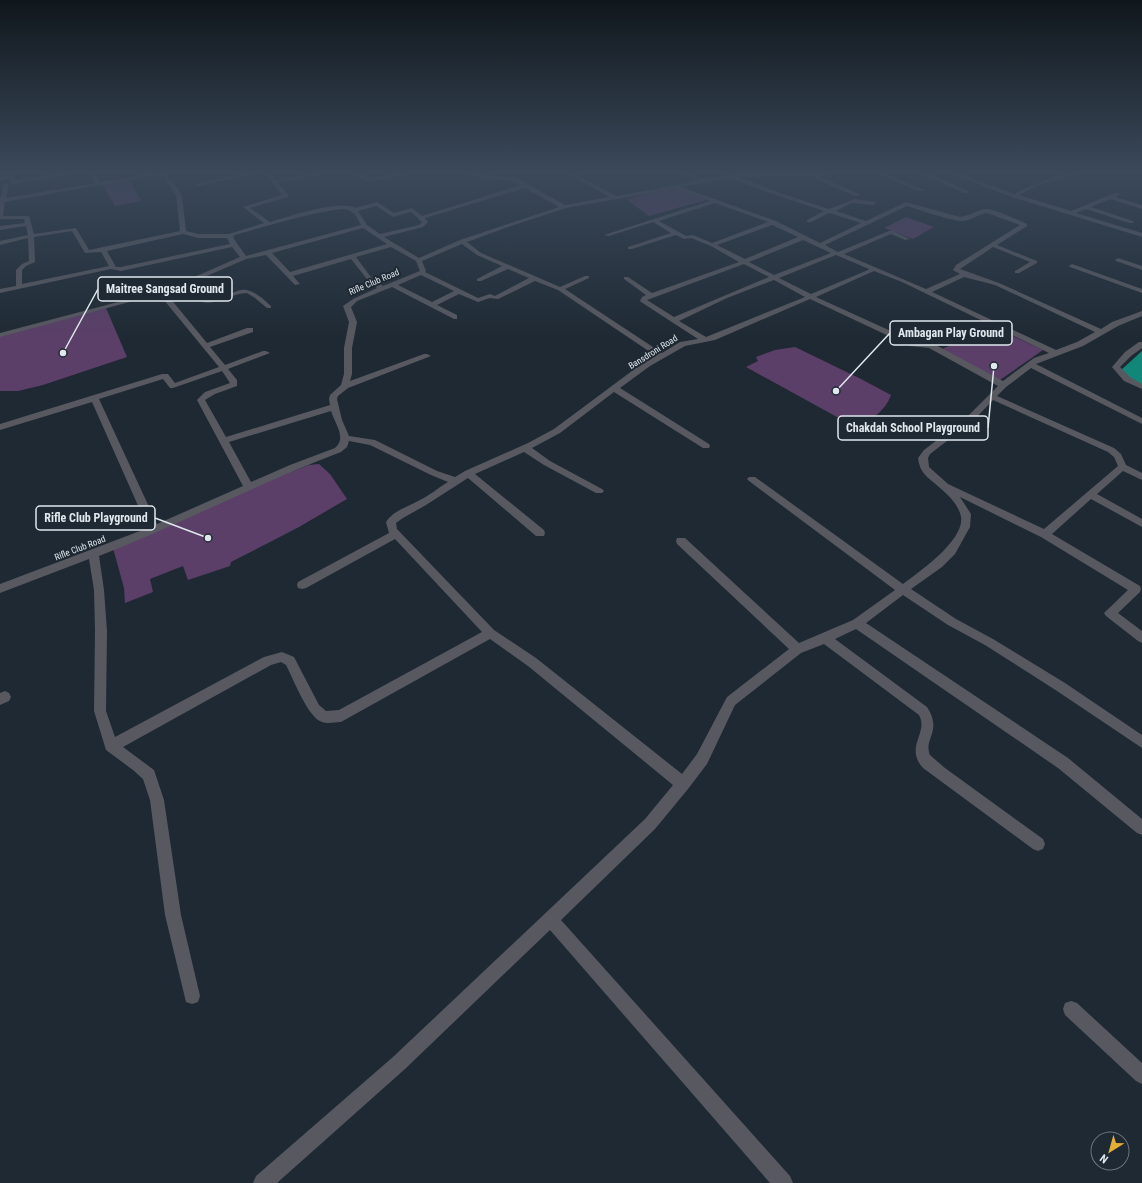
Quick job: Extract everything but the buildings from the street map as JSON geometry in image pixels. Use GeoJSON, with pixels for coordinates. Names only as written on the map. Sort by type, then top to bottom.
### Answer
{"type":"FeatureCollection","features":[{"type":"Feature","properties":{"kind":"street"},"geometry":{"type":"LineString","coordinates":[[3,228],[29,230],[68,228]]}},
{"type":"Feature","properties":{"kind":"street"},"geometry":{"type":"LineString","coordinates":[[72,228],[87,252],[104,250],[183,232],[198,236],[230,236],[255,228]]}},
{"type":"Feature","properties":{"kind":"street"},"geometry":{"type":"LineString","coordinates":[[0,335],[161,290],[189,281],[244,258],[268,253],[356,228]]}},
{"type":"Feature","properties":{"kind":"street"},"geometry":{"type":"LineString","coordinates":[[368,228],[392,245],[418,260],[423,271],[421,273],[478,300],[490,296],[496,298],[535,278]]}},
{"type":"Feature","properties":{"kind":"street"},"geometry":{"type":"LineString","coordinates":[[381,236],[412,228]]}},
{"type":"Feature","properties":{"kind":"street"},"geometry":{"type":"LineString","coordinates":[[418,260],[462,241],[500,228]]}},
{"type":"Feature","properties":{"kind":"street"},"geometry":{"type":"LineString","coordinates":[[607,235],[628,228]]}},
{"type":"Feature","properties":{"kind":"street"},"geometry":{"type":"LineString","coordinates":[[668,228],[686,238],[691,236],[713,245],[811,297],[904,341],[920,346],[931,346],[1003,385]]}},
{"type":"Feature","properties":{"kind":"street"},"geometry":{"type":"LineString","coordinates":[[713,245],[758,228]]}},
{"type":"Feature","properties":{"kind":"street"},"geometry":{"type":"LineString","coordinates":[[786,228],[837,253],[927,291],[1055,352]]}},
{"type":"Feature","properties":{"kind":"street"},"geometry":{"type":"LineString","coordinates":[[820,245],[856,228]]}},
{"type":"Feature","properties":{"kind":"street"},"geometry":{"type":"LineString","coordinates":[[1018,228],[958,266],[956,270],[997,284],[1101,332]]}},
{"type":"Feature","properties":{"kind":"street"},"geometry":{"type":"LineString","coordinates":[[1120,228],[1142,235]]}},
{"type":"Feature","properties":{"kind":"street"},"geometry":{"type":"LineString","coordinates":[[0,236],[29,230]]}},
{"type":"Feature","properties":{"kind":"street"},"geometry":{"type":"LineString","coordinates":[[0,242],[29,230]]}},
{"type":"Feature","properties":{"kind":"street"},"geometry":{"type":"LineString","coordinates":[[19,287],[19,270],[24,264],[32,262],[29,230]]}},
{"type":"Feature","properties":{"kind":"street"},"geometry":{"type":"LineString","coordinates":[[674,320],[725,297],[891,232],[908,239]]}},
{"type":"Feature","properties":{"kind":"street"},"geometry":{"type":"LineString","coordinates":[[630,248],[676,233]]}},
{"type":"Feature","properties":{"kind":"street"},"geometry":{"type":"LineString","coordinates":[[230,236],[232,245],[242,254],[244,258]]}},
{"type":"Feature","properties":{"kind":"street"},"geometry":{"type":"LineString","coordinates":[[705,340],[643,301],[644,298],[744,262],[804,237]]}},
{"type":"Feature","properties":{"kind":"street"},"geometry":{"type":"LineString","coordinates":[[462,241],[479,254],[560,289],[662,356]]}},
{"type":"Feature","properties":{"kind":"street"},"geometry":{"type":"LineString","coordinates":[[0,291],[113,267],[114,269],[127,268],[232,245]]}},
{"type":"Feature","properties":{"kind":"street"},"geometry":{"type":"LineString","coordinates":[[288,275],[392,245]]}},
{"type":"Feature","properties":{"kind":"street"},"geometry":{"type":"LineString","coordinates":[[992,245],[1035,262],[1017,272]]}},
{"type":"Feature","properties":{"kind":"street"},"geometry":{"type":"LineString","coordinates":[[104,250],[113,267]]}},
{"type":"Feature","properties":{"kind":"street"},"geometry":{"type":"LineString","coordinates":[[268,253],[297,284]]}},
{"type":"Feature","properties":{"kind":"street"},"geometry":{"type":"LineString","coordinates":[[352,256],[368,277],[382,289]]}},
{"type":"Feature","properties":{"kind":"street"},"geometry":{"type":"LineString","coordinates":[[1118,260],[1142,268]]}},
{"type":"Feature","properties":{"kind":"street"},"geometry":{"type":"LineString","coordinates":[[479,280],[508,266]]}},
{"type":"Feature","properties":{"kind":"street"},"geometry":{"type":"LineString","coordinates":[[1072,266],[1142,291]]}},
{"type":"Feature","properties":{"kind":"street","name":"Bansdroni Road"},"geometry":{"type":"LineString","coordinates":[[396,534],[392,530],[391,522],[399,515],[423,502],[468,472],[525,448],[556,431],[647,364],[683,344],[712,338],[865,274],[871,271],[872,268]]}},
{"type":"Feature","properties":{"kind":"street","name":"Rifle Club Road"},"geometry":{"type":"LineString","coordinates":[[345,386],[348,374],[348,348],[353,322],[346,306],[355,300],[421,273]]}},
{"type":"Feature","properties":{"kind":"street"},"geometry":{"type":"LineString","coordinates":[[927,291],[963,275],[967,275]]}},
{"type":"Feature","properties":{"kind":"street"},"geometry":{"type":"LineString","coordinates":[[560,289],[587,277]]}},
{"type":"Feature","properties":{"kind":"street"},"geometry":{"type":"LineString","coordinates":[[626,278],[651,295]]}},
{"type":"Feature","properties":{"kind":"street"},"geometry":{"type":"LineString","coordinates":[[189,281],[204,301],[213,301],[244,291],[249,291],[269,307]]}},
{"type":"Feature","properties":{"kind":"street"},"geometry":{"type":"LineString","coordinates":[[393,285],[454,317]]}},
{"type":"Feature","properties":{"kind":"street"},"geometry":{"type":"LineString","coordinates":[[161,290],[234,384],[210,392],[201,400],[249,487]]}},
{"type":"Feature","properties":{"kind":"street"},"geometry":{"type":"LineString","coordinates":[[432,305],[459,291]]}},
{"type":"Feature","properties":{"kind":"street"},"geometry":{"type":"LineString","coordinates":[[263,1183],[399,1063],[650,824],[702,759],[731,701],[797,649],[857,623],[942,560],[950,551],[965,527],[966,514],[954,495],[924,468],[924,458],[926,452],[970,419],[1003,385],[1037,360],[1055,352],[1080,344],[1115,324],[1142,313]]}},
{"type":"Feature","properties":{"kind":"street"},"geometry":{"type":"LineString","coordinates":[[205,346],[250,330]]}},
{"type":"Feature","properties":{"kind":"street"},"geometry":{"type":"LineString","coordinates":[[1142,344],[1128,354],[1116,367],[1127,379],[1142,387]]}},
{"type":"Feature","properties":{"kind":"street"},"geometry":{"type":"LineString","coordinates":[[0,427],[165,376],[173,386],[266,353]]}},
{"type":"Feature","properties":{"kind":"street"},"geometry":{"type":"LineString","coordinates":[[427,356],[345,386],[334,395],[334,407],[346,438],[372,442],[434,473],[456,481]]}},
{"type":"Feature","properties":{"kind":"street"},"geometry":{"type":"LineString","coordinates":[[1031,365],[1142,421]]}},
{"type":"Feature","properties":{"kind":"street"},"geometry":{"type":"LineString","coordinates":[[615,389],[706,446]]}},
{"type":"Feature","properties":{"kind":"street"},"geometry":{"type":"LineString","coordinates":[[992,397],[1111,450],[1118,456],[1123,468],[1142,476]]}},
{"type":"Feature","properties":{"kind":"street"},"geometry":{"type":"LineString","coordinates":[[92,399],[96,401],[154,529]]}},
{"type":"Feature","properties":{"kind":"street"},"geometry":{"type":"LineString","coordinates":[[224,441],[334,407]]}},
{"type":"Feature","properties":{"kind":"street","name":"Rifle Club Road"},"geometry":{"type":"LineString","coordinates":[[0,589],[154,529],[338,450],[344,445],[346,438]]}},
{"type":"Feature","properties":{"kind":"street"},"geometry":{"type":"LineString","coordinates":[[525,448],[547,463],[599,491]]}},
{"type":"Feature","properties":{"kind":"street"},"geometry":{"type":"LineString","coordinates":[[1045,534],[1121,468],[1123,468]]}},
{"type":"Feature","properties":{"kind":"street"},"geometry":{"type":"LineString","coordinates":[[468,472],[540,533]]}},
{"type":"Feature","properties":{"kind":"street"},"geometry":{"type":"LineString","coordinates":[[752,479],[902,589],[952,622],[989,642],[1061,687],[1142,742]]}},
{"type":"Feature","properties":{"kind":"street"},"geometry":{"type":"LineString","coordinates":[[942,485],[1045,534],[1139,588],[1110,613],[1142,638]]}},
{"type":"Feature","properties":{"kind":"street"},"geometry":{"type":"LineString","coordinates":[[1091,495],[1142,523]]}},
{"type":"Feature","properties":{"kind":"street"},"geometry":{"type":"LineString","coordinates":[[302,585],[396,534],[490,633],[532,662],[683,784]]}},
{"type":"Feature","properties":{"kind":"street"},"geometry":{"type":"LineString","coordinates":[[681,541],[797,649]]}},
{"type":"Feature","properties":{"kind":"street"},"geometry":{"type":"LineString","coordinates":[[93,554],[99,590],[101,631],[100,711],[111,746],[138,765],[149,775],[157,800],[173,915],[192,996]]}},
{"type":"Feature","properties":{"kind":"street"},"geometry":{"type":"LineString","coordinates":[[857,623],[1063,763],[1142,828]]}},
{"type":"Feature","properties":{"kind":"street"},"geometry":{"type":"LineString","coordinates":[[111,746],[268,661],[282,657],[290,661],[314,709],[324,717],[341,716],[490,633]]}},
{"type":"Feature","properties":{"kind":"street"},"geometry":{"type":"LineString","coordinates":[[825,638],[923,711],[927,716],[929,724],[922,752],[923,758],[1038,844]]}},
{"type":"Feature","properties":{"kind":"street"},"geometry":{"type":"LineString","coordinates":[[550,919],[782,1183]]}},
{"type":"Feature","properties":{"kind":"street"},"geometry":{"type":"LineString","coordinates":[[1071,1009],[1142,1075]]}},
{"type":"Feature","properties":{"kind":"shaded area"},"geometry":{"type":"Polygon","coordinates":[[[885,228],[932,228],[913,239],[885,228]]]}},
{"type":"Feature","properties":{"kind":"shaded area"},"geometry":{"type":"Polygon","coordinates":[[[106,308],[127,357],[43,385],[18,391],[0,391],[0,336],[106,308]]]}},
{"type":"Feature","properties":{"kind":"shaded area"},"geometry":{"type":"Polygon","coordinates":[[[991,326],[1043,350],[997,382],[940,350],[991,326]]]}},
{"type":"Feature","properties":{"kind":"shaded area"},"geometry":{"type":"Polygon","coordinates":[[[795,347],[891,395],[885,406],[881,411],[857,428],[746,367],[758,361],[756,357],[775,350],[795,347]]]}},
{"type":"Feature","properties":{"kind":"shaded area"},"geometry":{"type":"Polygon","coordinates":[[[1142,351],[1142,386],[1120,371],[1142,351]]]}},
{"type":"Feature","properties":{"kind":"shaded area"},"geometry":{"type":"Polygon","coordinates":[[[319,464],[330,474],[347,499],[299,527],[231,562],[230,566],[188,580],[183,566],[150,579],[153,592],[125,603],[124,588],[113,548],[278,477],[309,465],[319,464]]]}},
{"type":"Feature","properties":{"kind":"place","name":"Maitree Sangsad Ground"},"geometry":{"type":"Point","coordinates":[63,353]}},
{"type":"Feature","properties":{"kind":"place","name":"Chakdah School Playground"},"geometry":{"type":"Point","coordinates":[994,366]}},
{"type":"Feature","properties":{"kind":"place","name":"Ambagan Play Ground"},"geometry":{"type":"Point","coordinates":[836,391]}},
{"type":"Feature","properties":{"kind":"place","name":"Rifle Club Playground"},"geometry":{"type":"Point","coordinates":[208,538]}}]}
